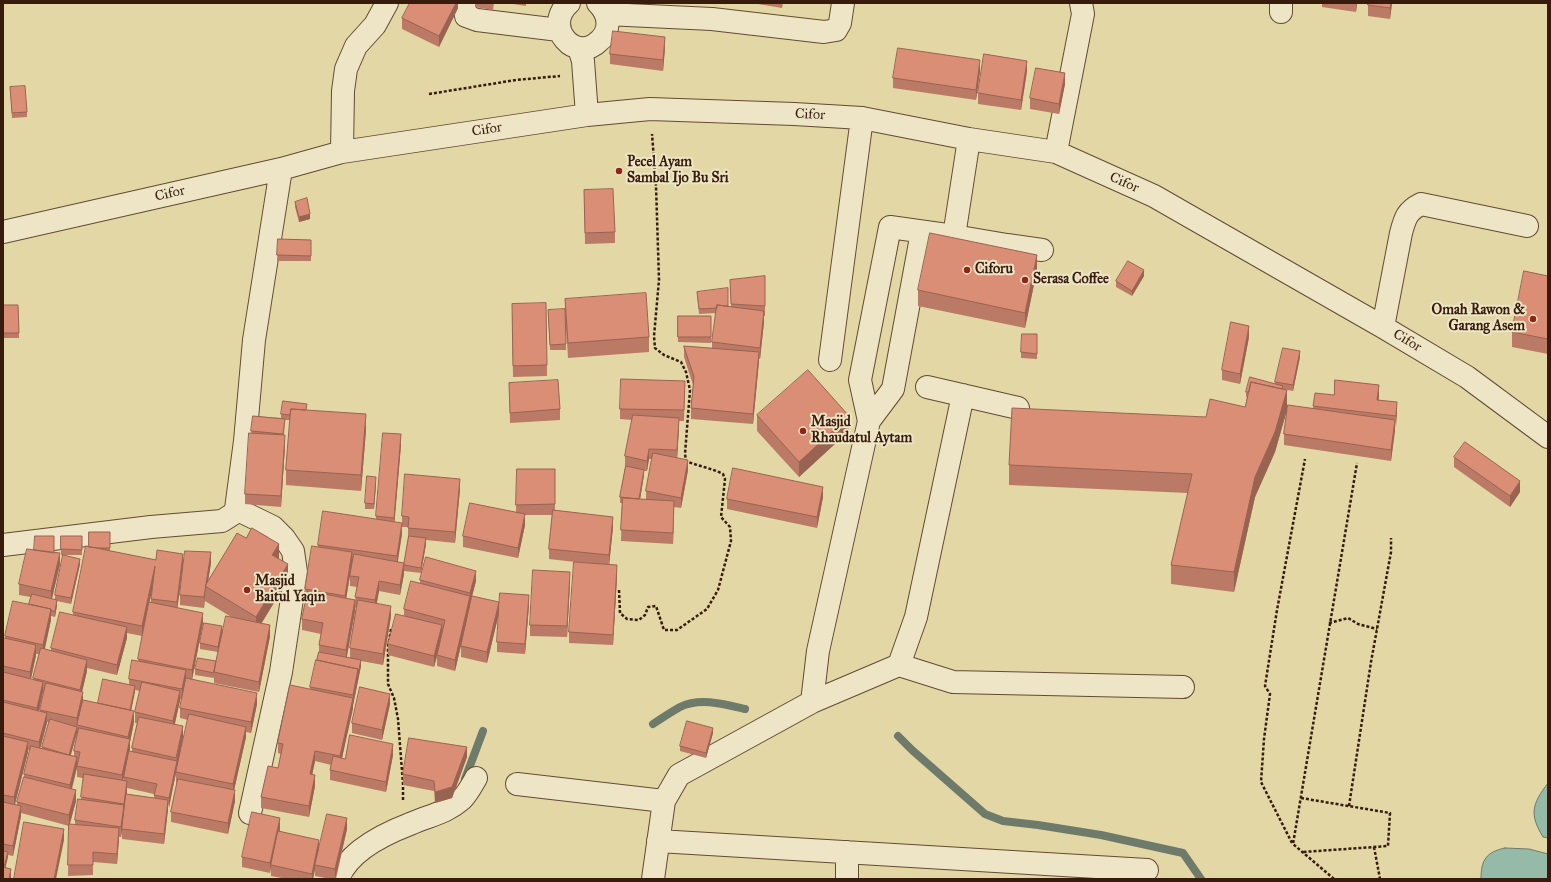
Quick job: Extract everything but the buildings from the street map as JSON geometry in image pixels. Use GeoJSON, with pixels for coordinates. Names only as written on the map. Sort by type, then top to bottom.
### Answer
{"type":"FeatureCollection","features":[{"type":"Feature","properties":{"kind":"street"},"geometry":{"type":"LineString","coordinates":[[342,152],[343,91],[346,69],[356,46],[375,25],[387,3]]}},
{"type":"Feature","properties":{"kind":"street"},"geometry":{"type":"LineString","coordinates":[[464,3],[466,16],[477,20],[555,28],[583,58],[587,115]]}},
{"type":"Feature","properties":{"kind":"street"},"geometry":{"type":"LineString","coordinates":[[555,28],[564,8],[569,3]]}},
{"type":"Feature","properties":{"kind":"street"},"geometry":{"type":"LineString","coordinates":[[583,58],[603,38],[607,30],[608,13],[713,11],[824,32],[836,30],[840,23],[843,3]]}},
{"type":"Feature","properties":{"kind":"street"},"geometry":{"type":"LineString","coordinates":[[1056,152],[1082,14],[1081,3]]}},
{"type":"Feature","properties":{"kind":"street","name":"Cifor"},"geometry":{"type":"LineString","coordinates":[[3,232],[281,169],[342,152],[587,115],[650,110],[794,114],[862,118],[969,139],[1056,152],[1154,196],[1384,327],[1467,377],[1548,437]]}},
{"type":"Feature","properties":{"kind":"street"},"geometry":{"type":"LineString","coordinates":[[830,360],[862,118]]}},
{"type":"Feature","properties":{"kind":"street"},"geometry":{"type":"LineString","coordinates":[[954,236],[969,139]]}},
{"type":"Feature","properties":{"kind":"street"},"geometry":{"type":"LineString","coordinates":[[3,545],[152,527],[222,521],[233,514],[236,509],[245,441],[254,340],[281,169]]}},
{"type":"Feature","properties":{"kind":"street"},"geometry":{"type":"LineString","coordinates":[[1384,327],[1401,233],[1404,221],[1410,209],[1421,204],[1527,226]]}},
{"type":"Feature","properties":{"kind":"street"},"geometry":{"type":"LineString","coordinates":[[869,421],[860,380],[890,227],[1042,250]]}},
{"type":"Feature","properties":{"kind":"street"},"geometry":{"type":"LineString","coordinates":[[812,702],[818,651],[869,421],[893,389],[922,232]]}},
{"type":"Feature","properties":{"kind":"street"},"geometry":{"type":"LineString","coordinates":[[876,300],[909,305]]}},
{"type":"Feature","properties":{"kind":"street"},"geometry":{"type":"LineString","coordinates":[[927,387],[1018,408]]}},
{"type":"Feature","properties":{"kind":"street"},"geometry":{"type":"LineString","coordinates":[[899,665],[916,617],[963,395]]}},
{"type":"Feature","properties":{"kind":"street"},"geometry":{"type":"LineString","coordinates":[[236,509],[273,527],[281,534],[293,551],[296,572],[281,672],[250,813]]}},
{"type":"Feature","properties":{"kind":"street"},"geometry":{"type":"LineString","coordinates":[[653,879],[664,801],[679,775],[812,702],[899,665],[953,682],[1183,687]]}},
{"type":"Feature","properties":{"kind":"street"},"geometry":{"type":"LineString","coordinates":[[338,879],[346,865],[358,852],[410,823],[441,813],[463,798],[476,778]]}},
{"type":"Feature","properties":{"kind":"street"},"geometry":{"type":"LineString","coordinates":[[517,784],[664,801]]}},
{"type":"Feature","properties":{"kind":"street"},"geometry":{"type":"LineString","coordinates":[[658,841],[1147,870]]}},
{"type":"Feature","properties":{"kind":"street"},"geometry":{"type":"LineString","coordinates":[[847,852],[847,879]]}},
{"type":"Feature","properties":{"kind":"path"},"geometry":{"type":"LineString","coordinates":[[429,94],[516,80],[557,76],[583,58]]}},
{"type":"Feature","properties":{"kind":"path"},"geometry":{"type":"LineString","coordinates":[[619,590],[620,613],[627,619],[639,620],[645,615],[648,607],[656,606],[664,630],[677,630],[707,608],[718,590],[731,541],[730,527],[721,517],[725,479],[723,474],[686,461],[685,454],[690,390],[686,372],[681,362],[664,355],[655,348],[654,336],[659,280],[656,186],[650,110]]}},
{"type":"Feature","properties":{"kind":"path"},"geometry":{"type":"LineString","coordinates":[[1305,459],[1277,610],[1265,686],[1270,694],[1264,739],[1261,782],[1293,844],[1334,879]]}},
{"type":"Feature","properties":{"kind":"path"},"geometry":{"type":"LineString","coordinates":[[1293,844],[1357,463]]}},
{"type":"Feature","properties":{"kind":"path"},"geometry":{"type":"LineString","coordinates":[[1349,806],[1377,629],[1392,552],[1391,538]]}},
{"type":"Feature","properties":{"kind":"path"},"geometry":{"type":"LineString","coordinates":[[1329,623],[1348,618],[1358,624],[1377,629]]}},
{"type":"Feature","properties":{"kind":"path"},"geometry":{"type":"LineString","coordinates":[[391,629],[388,647],[388,684],[394,698],[398,719],[404,784],[403,801]]}},
{"type":"Feature","properties":{"kind":"path"},"geometry":{"type":"LineString","coordinates":[[1301,798],[1390,813],[1388,846],[1303,852]]}},
{"type":"Feature","properties":{"kind":"path"},"geometry":{"type":"LineString","coordinates":[[1374,847],[1380,879]]}},
{"type":"Feature","properties":{"kind":"shaded area"},"geometry":{"type":"Polygon","coordinates":[[[1548,783],[1548,838],[1543,837],[1539,829],[1534,815],[1534,809],[1538,797],[1548,783]]]}},
{"type":"Feature","properties":{"kind":"shaded area"},"geometry":{"type":"Polygon","coordinates":[[[1505,848],[1529,849],[1548,854],[1548,879],[1481,879],[1482,867],[1486,858],[1493,852],[1505,848]]]}},
{"type":"Feature","properties":{"kind":"waterway"},"geometry":{"type":"LineString","coordinates":[[653,724],[680,707],[696,702],[712,702],[745,709]]}},
{"type":"Feature","properties":{"kind":"waterway"},"geometry":{"type":"LineString","coordinates":[[465,779],[483,731]]}},
{"type":"Feature","properties":{"kind":"waterway"},"geometry":{"type":"LineString","coordinates":[[898,736],[985,814],[1003,821],[1101,835],[1183,853],[1201,879]]}},
{"type":"Feature","properties":{"kind":"place","name":"Pecel Ayam Sambal Ijo Bu Sri"},"geometry":{"type":"Point","coordinates":[619,171]}},
{"type":"Feature","properties":{"kind":"place","name":"Ciforu"},"geometry":{"type":"Point","coordinates":[967,270]}},
{"type":"Feature","properties":{"kind":"place","name":"Serasa Coffee"},"geometry":{"type":"Point","coordinates":[1025,280]}},
{"type":"Feature","properties":{"kind":"place","name":"Omah Rawon & Garang Asem"},"geometry":{"type":"Point","coordinates":[1533,319]}},
{"type":"Feature","properties":{"kind":"place","name":"Masjid Rhaudatul Aytam"},"geometry":{"type":"Point","coordinates":[803,431]}},
{"type":"Feature","properties":{"kind":"place","name":"Masjid Baitul Yaqin"},"geometry":{"type":"Point","coordinates":[247,590]}}]}
